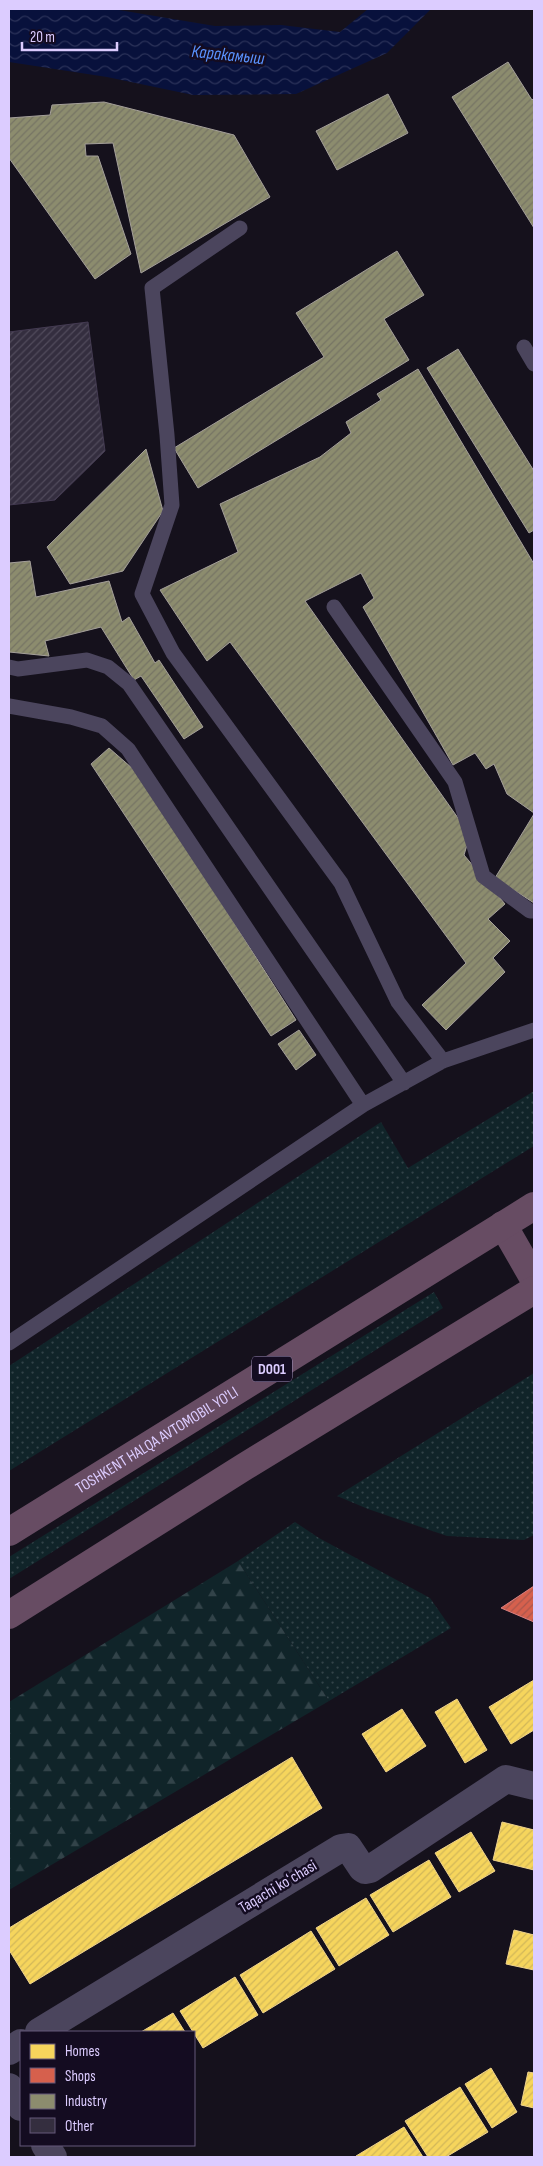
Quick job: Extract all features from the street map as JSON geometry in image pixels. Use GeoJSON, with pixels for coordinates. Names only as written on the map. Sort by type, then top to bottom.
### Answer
{"type":"FeatureCollection","features":[{"type":"Feature","properties":{"kind":"highway","name":"TOSHKENT HALQA AVTOMOBIL YO'LI"},"geometry":{"type":"LineString","coordinates":[[9,1532],[534,1206]]}},
{"type":"Feature","properties":{"kind":"highway"},"geometry":{"type":"LineString","coordinates":[[502,1225],[534,1279]]}},
{"type":"Feature","properties":{"kind":"highway"},"geometry":{"type":"LineString","coordinates":[[9,1615],[244,1467],[534,1290]]}},
{"type":"Feature","properties":{"kind":"street","name":"Taqachi koʻchasi"},"geometry":{"type":"LineString","coordinates":[[41,2031],[341,1848],[348,1847],[362,1868],[365,1870],[370,1869],[506,1779],[534,1786]]}},
{"type":"Feature","properties":{"kind":"street"},"geometry":{"type":"LineString","coordinates":[[9,2051],[20,2044]]}},
{"type":"Feature","properties":{"kind":"street"},"geometry":{"type":"LineString","coordinates":[[9,2087],[20,2105]]}},
{"type":"Feature","properties":{"kind":"street"},"geometry":{"type":"LineString","coordinates":[[46,2146],[53,2157]]}},
{"type":"Feature","properties":{"kind":"lane"},"geometry":{"type":"LineString","coordinates":[[240,228],[152,288],[172,505],[142,594],[174,653],[341,883],[398,1002],[443,1061]]}},
{"type":"Feature","properties":{"kind":"lane"},"geometry":{"type":"LineString","coordinates":[[524,347],[534,364]]}},
{"type":"Feature","properties":{"kind":"lane"},"geometry":{"type":"LineString","coordinates":[[334,607],[455,782],[483,876],[530,911],[534,911]]}},
{"type":"Feature","properties":{"kind":"lane"},"geometry":{"type":"LineString","coordinates":[[9,667],[18,668],[86,660],[108,667],[129,684],[404,1083]]}},
{"type":"Feature","properties":{"kind":"lane"},"geometry":{"type":"LineString","coordinates":[[9,706],[71,717],[102,726],[128,749],[363,1105]]}},
{"type":"Feature","properties":{"kind":"lane"},"geometry":{"type":"LineString","coordinates":[[9,1343],[363,1105],[443,1061],[534,1030]]}},
{"type":"Feature","properties":{"kind":"green space"},"geometry":{"type":"Polygon","coordinates":[[[534,1091],[534,1146],[9,1471],[9,1366],[381,1122],[408,1168],[534,1091]]]}},
{"type":"Feature","properties":{"kind":"green space"},"geometry":{"type":"Polygon","coordinates":[[[434,1292],[443,1308],[9,1579],[9,1557],[434,1292]]]}},
{"type":"Feature","properties":{"kind":"green space"},"geometry":{"type":"Polygon","coordinates":[[[534,1373],[534,1535],[524,1540],[447,1536],[368,1509],[337,1496],[534,1373]]]}},
{"type":"Feature","properties":{"kind":"green space"},"geometry":{"type":"Polygon","coordinates":[[[295,1522],[319,1538],[430,1598],[451,1628],[329,1701],[238,1561],[295,1522]]]}},
{"type":"Feature","properties":{"kind":"green space"},"geometry":{"type":"Polygon","coordinates":[[[238,1561],[329,1701],[9,1890],[9,1702],[238,1561]]]}},
{"type":"Feature","properties":{"kind":"water","name":"Каракамыш"},"geometry":{"type":"Polygon","coordinates":[[[9,9],[113,9],[215,26],[281,25],[340,32],[368,9],[431,9],[387,53],[296,94],[193,95],[107,77],[9,62],[9,9]]]}},
{"type":"Feature","properties":{"kind":"building: Homes"},"geometry":{"type":"Polygon","coordinates":[[[534,1680],[534,1730],[511,1744],[489,1707],[534,1680]]]}},
{"type":"Feature","properties":{"kind":"building: Homes"},"geometry":{"type":"Polygon","coordinates":[[[457,1699],[487,1750],[465,1763],[435,1712],[457,1699]]]}},
{"type":"Feature","properties":{"kind":"building: Homes"},"geometry":{"type":"Polygon","coordinates":[[[402,1709],[426,1746],[386,1772],[362,1734],[402,1709]]]}},
{"type":"Feature","properties":{"kind":"building: Homes"},"geometry":{"type":"Polygon","coordinates":[[[292,1757],[322,1808],[30,1984],[9,1950],[9,1928],[292,1757]]]}},
{"type":"Feature","properties":{"kind":"building: Homes"},"geometry":{"type":"Polygon","coordinates":[[[502,1822],[534,1830],[534,1870],[493,1860],[502,1822]]]}},
{"type":"Feature","properties":{"kind":"building: Homes"},"geometry":{"type":"Polygon","coordinates":[[[471,1832],[495,1871],[459,1892],[435,1853],[471,1832]]]}},
{"type":"Feature","properties":{"kind":"building: Homes"},"geometry":{"type":"Polygon","coordinates":[[[429,1860],[451,1897],[393,1932],[370,1895],[429,1860]]]}},
{"type":"Feature","properties":{"kind":"building: Homes"},"geometry":{"type":"Polygon","coordinates":[[[366,1898],[389,1935],[339,1966],[316,1928],[366,1898]]]}},
{"type":"Feature","properties":{"kind":"building: Homes"},"geometry":{"type":"Polygon","coordinates":[[[514,1930],[534,1935],[534,1970],[506,1964],[514,1930]]]}},
{"type":"Feature","properties":{"kind":"building: Homes"},"geometry":{"type":"Polygon","coordinates":[[[311,1931],[335,1969],[263,2013],[240,1975],[311,1931]]]}},
{"type":"Feature","properties":{"kind":"building: Homes"},"geometry":{"type":"Polygon","coordinates":[[[235,1977],[258,2015],[203,2048],[195,2035],[195,2031],[192,2031],[180,2011],[235,1977]]]}},
{"type":"Feature","properties":{"kind":"building: Homes"},"geometry":{"type":"Polygon","coordinates":[[[173,2013],[184,2031],[143,2031],[173,2013]]]}},
{"type":"Feature","properties":{"kind":"building: Homes"},"geometry":{"type":"Polygon","coordinates":[[[491,2068],[517,2112],[492,2128],[465,2084],[491,2068]]]}},
{"type":"Feature","properties":{"kind":"building: Homes"},"geometry":{"type":"Polygon","coordinates":[[[528,2072],[534,2073],[534,2108],[521,2105],[528,2072]]]}},
{"type":"Feature","properties":{"kind":"building: Homes"},"geometry":{"type":"Polygon","coordinates":[[[460,2087],[488,2132],[446,2157],[428,2157],[405,2121],[460,2087]]]}},
{"type":"Feature","properties":{"kind":"building: Homes"},"geometry":{"type":"Polygon","coordinates":[[[404,2127],[423,2157],[356,2156],[404,2127]]]}},
{"type":"Feature","properties":{"kind":"building: Shops"},"geometry":{"type":"Polygon","coordinates":[[[534,1586],[534,1622],[501,1608],[534,1586]]]}},
{"type":"Feature","properties":{"kind":"building: Industry"},"geometry":{"type":"Polygon","coordinates":[[[508,62],[532,100],[534,98],[534,228],[452,97],[508,62]]]}},
{"type":"Feature","properties":{"kind":"building: Industry"},"geometry":{"type":"Polygon","coordinates":[[[388,94],[408,133],[337,170],[316,131],[388,94]]]}},
{"type":"Feature","properties":{"kind":"building: Industry"},"geometry":{"type":"Polygon","coordinates":[[[104,102],[234,135],[270,197],[141,273],[113,143],[85,144],[86,156],[98,156],[131,254],[95,279],[9,158],[9,118],[50,115],[52,105],[104,102]]]}},
{"type":"Feature","properties":{"kind":"building: Industry"},"geometry":{"type":"Polygon","coordinates":[[[397,251],[424,295],[384,319],[409,360],[198,488],[174,448],[324,357],[296,313],[397,251]]]}},
{"type":"Feature","properties":{"kind":"building: Industry"},"geometry":{"type":"Polygon","coordinates":[[[458,349],[534,471],[534,530],[529,533],[427,368],[458,349]]]}},
{"type":"Feature","properties":{"kind":"building: Industry"},"geometry":{"type":"Polygon","coordinates":[[[418,369],[534,564],[534,813],[507,794],[494,764],[486,769],[475,753],[453,765],[363,607],[374,598],[361,573],[305,601],[470,835],[464,855],[505,904],[488,919],[510,941],[493,958],[505,972],[446,1030],[422,1005],[466,963],[230,642],[207,661],[160,590],[238,552],[220,504],[320,457],[351,433],[346,422],[381,400],[377,394],[418,369]]]}},
{"type":"Feature","properties":{"kind":"building: Industry"},"geometry":{"type":"Polygon","coordinates":[[[146,449],[163,511],[123,571],[70,584],[47,547],[146,449]]]}},
{"type":"Feature","properties":{"kind":"building: Industry"},"geometry":{"type":"Polygon","coordinates":[[[30,561],[36,597],[109,581],[122,622],[129,617],[155,663],[159,660],[203,727],[184,739],[141,676],[134,680],[101,627],[45,641],[49,656],[9,652],[9,563],[30,561]]]}},
{"type":"Feature","properties":{"kind":"building: Industry"},"geometry":{"type":"Polygon","coordinates":[[[109,748],[140,775],[296,1020],[271,1036],[91,764],[109,748]]]}},
{"type":"Feature","properties":{"kind":"building: Industry"},"geometry":{"type":"Polygon","coordinates":[[[534,814],[534,903],[495,878],[534,814]]]}},
{"type":"Feature","properties":{"kind":"building: Industry"},"geometry":{"type":"Polygon","coordinates":[[[299,1030],[316,1055],[296,1070],[278,1044],[299,1030]]]}},
{"type":"Feature","properties":{"kind":"building: Other"},"geometry":{"type":"Polygon","coordinates":[[[88,322],[105,451],[55,500],[9,505],[9,332],[88,322]]]}}]}
